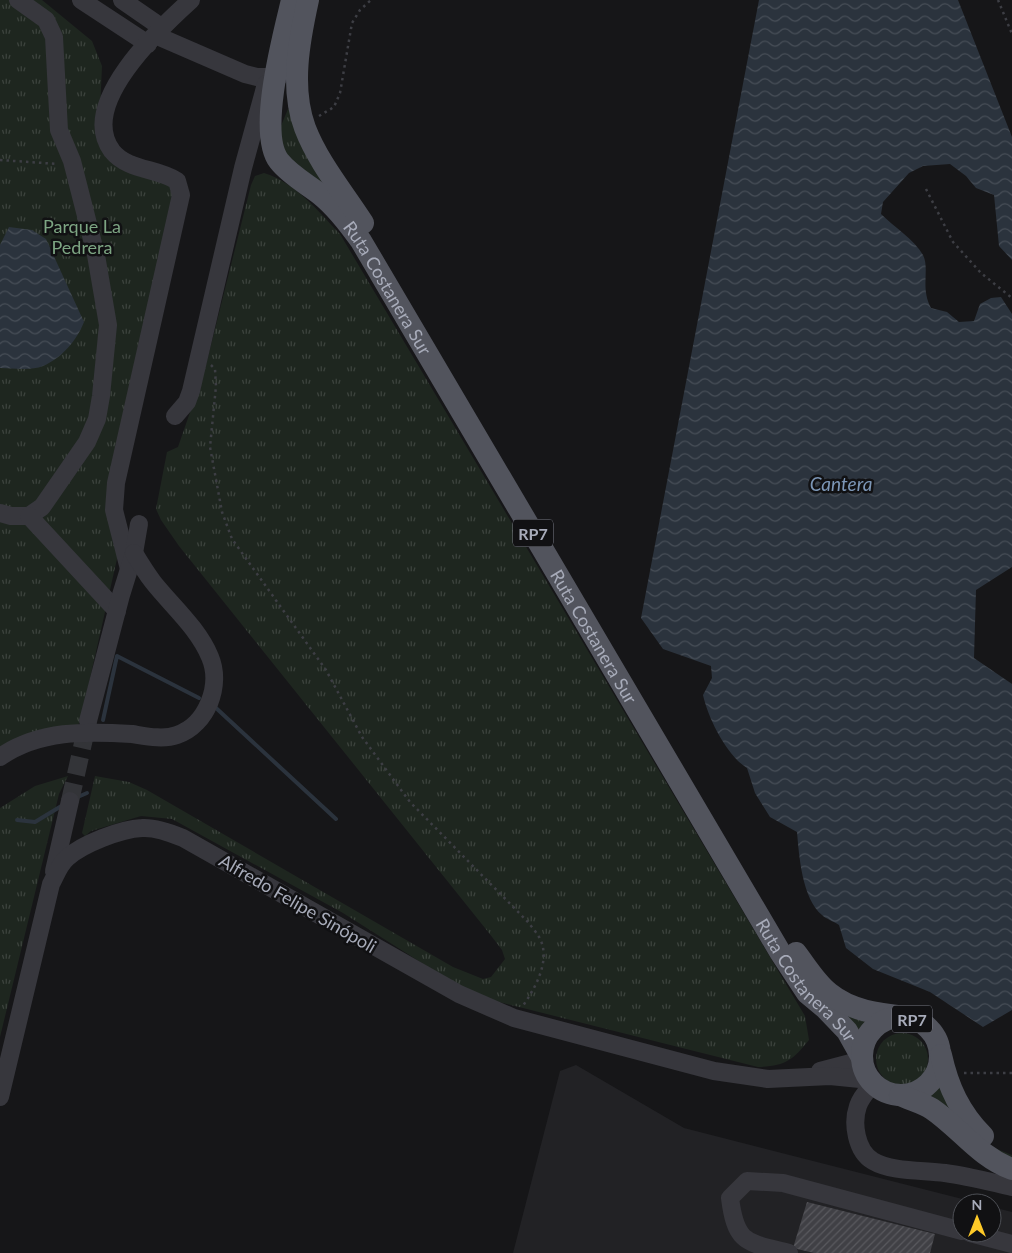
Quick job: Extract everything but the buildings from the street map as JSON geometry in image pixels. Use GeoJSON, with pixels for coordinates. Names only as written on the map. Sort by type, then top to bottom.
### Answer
{"type":"FeatureCollection","features":[{"type":"Feature","properties":{"kind":"main road","name":"Ruta Costanera Sur"},"geometry":{"type":"LineString","coordinates":[[292,0],[281,76],[299,104],[303,122],[315,149],[396,274],[749,878],[795,951],[828,992],[845,1003],[866,1012],[906,1017],[919,1021],[929,1029],[937,1040],[955,1100],[970,1123],[987,1139],[1012,1152]]}},
{"type":"Feature","properties":{"kind":"main road","name":"Ruta Costanera Sur"},"geometry":{"type":"LineString","coordinates":[[308,0],[281,76],[270,114],[270,136],[278,159],[287,170],[322,196],[342,215],[361,241],[780,952],[807,993],[826,1008],[847,1031],[866,1070]]}},
{"type":"Feature","properties":{"kind":"main road","name":"Ruta Costanera Sur"},"geometry":{"type":"LineString","coordinates":[[866,1070],[864,1041],[876,1026],[893,1018],[906,1017]]}},
{"type":"Feature","properties":{"kind":"main road","name":"RP7"},"geometry":{"type":"LineString","coordinates":[[900,1095],[913,1094],[925,1087],[934,1078],[939,1066],[943,1063]]}},
{"type":"Feature","properties":{"kind":"main road"},"geometry":{"type":"LineString","coordinates":[[866,1070],[890,1094],[900,1095],[931,1108],[953,1125],[983,1154],[1012,1169]]}},
{"type":"Feature","properties":{"kind":"street"},"geometry":{"type":"LineString","coordinates":[[0,513],[11,516],[29,516],[42,507],[87,442],[97,419],[108,325],[96,255],[72,161],[59,130],[54,37],[46,20],[18,0]]}},
{"type":"Feature","properties":{"kind":"street"},"geometry":{"type":"LineString","coordinates":[[82,0],[155,35],[245,74],[257,77],[281,76],[243,168],[189,396],[175,416]]}},
{"type":"Feature","properties":{"kind":"street"},"geometry":{"type":"LineString","coordinates":[[122,0],[155,35]]}},
{"type":"Feature","properties":{"kind":"street"},"geometry":{"type":"LineString","coordinates":[[0,756],[38,738],[87,731],[175,736],[191,729],[202,715],[215,684],[215,672],[210,657],[199,637],[151,580],[132,561],[114,510],[116,483],[181,195],[177,180],[168,175],[144,170],[124,160],[112,151],[106,137],[104,124],[109,98],[126,70],[155,35],[190,0]]}},
{"type":"Feature","properties":{"kind":"street"},"geometry":{"type":"LineString","coordinates":[[29,516],[117,611]]}},
{"type":"Feature","properties":{"kind":"street"},"geometry":{"type":"LineString","coordinates":[[88,721],[132,561],[139,524]]}},
{"type":"Feature","properties":{"kind":"street"},"geometry":{"type":"LineString","coordinates":[[51,884],[70,801]]}},
{"type":"Feature","properties":{"kind":"street","name":"Alfredo Felipe Sinópoli"},"geometry":{"type":"LineString","coordinates":[[0,1097],[51,884],[61,865],[68,857],[84,847],[124,832],[142,828],[171,833],[183,838],[458,994],[514,1018],[714,1071],[768,1079],[817,1071],[866,1070]]}},
{"type":"Feature","properties":{"kind":"street"},"geometry":{"type":"LineString","coordinates":[[866,1070],[862,1096],[858,1106],[856,1127],[862,1149],[873,1161],[920,1171],[968,1176],[1012,1188]]}},
{"type":"Feature","properties":{"kind":"street"},"geometry":{"type":"LineString","coordinates":[[789,1253],[755,1244],[741,1237],[733,1222],[730,1198],[747,1181],[783,1184],[952,1228]]}},
{"type":"Feature","properties":{"kind":"path"},"geometry":{"type":"LineString","coordinates":[[303,122],[334,107],[340,93],[352,23],[360,10],[371,0]]}},
{"type":"Feature","properties":{"kind":"path"},"geometry":{"type":"LineString","coordinates":[[998,0],[1012,34]]}},
{"type":"Feature","properties":{"kind":"path"},"geometry":{"type":"LineString","coordinates":[[0,160],[58,164],[72,161]]}},
{"type":"Feature","properties":{"kind":"path"},"geometry":{"type":"LineString","coordinates":[[926,189],[953,242],[981,273],[1012,298]]}},
{"type":"Feature","properties":{"kind":"path"},"geometry":{"type":"LineString","coordinates":[[200,354],[215,369],[216,386],[210,447],[222,512],[232,539],[326,670],[362,737],[410,802],[527,921],[540,938],[544,958],[541,973],[529,998],[514,1018]]}},
{"type":"Feature","properties":{"kind":"path"},"geometry":{"type":"LineString","coordinates":[[943,1063],[1012,1073]]}},
{"type":"Feature","properties":{"kind":"shaded area"},"geometry":{"type":"Polygon","coordinates":[[[576,1065],[684,1128],[952,1196],[952,1243],[1002,1243],[1002,1210],[1012,1212],[1012,1253],[513,1253],[560,1071],[576,1065]]]}},
{"type":"Feature","properties":{"kind":"green space","name":"Parque La Pedrera"},"geometry":{"type":"Polygon","coordinates":[[[0,0],[42,0],[92,41],[102,66],[99,132],[104,144],[175,186],[109,488],[119,550],[81,718],[77,728],[0,750],[0,0]]]}},
{"type":"Feature","properties":{"kind":"green space"},"geometry":{"type":"Polygon","coordinates":[[[288,109],[296,109],[298,133],[330,192],[373,250],[799,972],[824,996],[840,1006],[872,1019],[858,1036],[856,1043],[845,1023],[800,979],[366,245],[337,206],[286,164],[278,152],[278,133],[288,109]]]}},
{"type":"Feature","properties":{"kind":"green space"},"geometry":{"type":"Polygon","coordinates":[[[264,173],[296,190],[340,234],[805,1016],[809,1040],[793,1058],[782,1064],[758,1067],[495,1001],[455,984],[343,913],[172,819],[141,816],[91,831],[85,836],[82,833],[95,776],[129,782],[147,790],[453,967],[483,979],[491,977],[505,959],[502,950],[489,933],[179,546],[161,520],[156,509],[167,452],[178,447],[205,369],[251,185],[255,176],[264,173]]]}},
{"type":"Feature","properties":{"kind":"green space"},"geometry":{"type":"Polygon","coordinates":[[[68,776],[59,794],[0,1037],[0,808],[35,786],[68,776]]]}},
{"type":"Feature","properties":{"kind":"green space"},"geometry":{"type":"Polygon","coordinates":[[[897,1033],[907,1033],[917,1037],[924,1044],[928,1059],[924,1074],[917,1081],[907,1085],[897,1085],[887,1081],[880,1074],[876,1064],[876,1054],[880,1044],[887,1037],[897,1033]]]}},
{"type":"Feature","properties":{"kind":"green space"},"geometry":{"type":"Polygon","coordinates":[[[940,1079],[992,1147],[1012,1155],[1012,1161],[915,1096],[934,1086],[940,1079]]]}},
{"type":"Feature","properties":{"kind":"water","name":"Cantera"},"geometry":{"type":"Polygon","coordinates":[[[759,0],[958,0],[1012,137],[1012,260],[999,246],[994,195],[976,188],[966,176],[950,164],[923,166],[909,173],[883,202],[881,214],[909,238],[923,255],[926,266],[926,293],[931,308],[947,312],[959,322],[974,321],[980,304],[991,298],[1001,297],[1012,314],[1012,567],[976,590],[974,658],[1012,684],[1012,1010],[983,1027],[930,992],[873,969],[846,948],[839,925],[822,915],[810,899],[803,876],[797,832],[770,817],[755,793],[747,768],[732,755],[719,736],[703,695],[712,678],[711,666],[663,649],[641,618],[759,0]]]}},
{"type":"Feature","properties":{"kind":"water"},"geometry":{"type":"Polygon","coordinates":[[[9,227],[32,230],[46,239],[84,322],[73,342],[62,353],[50,363],[38,368],[0,368],[0,245],[9,227]]]}},
{"type":"Feature","properties":{"kind":"waterway"},"geometry":{"type":"LineString","coordinates":[[103,720],[117,656],[199,698]]}},
{"type":"Feature","properties":{"kind":"waterway"},"geometry":{"type":"LineString","coordinates":[[216,708],[336,819]]}},
{"type":"Feature","properties":{"kind":"waterway"},"geometry":{"type":"LineString","coordinates":[[73,799],[87,793]]}},
{"type":"Feature","properties":{"kind":"waterway"},"geometry":{"type":"LineString","coordinates":[[17,820],[35,822],[63,805]]}},
{"type":"Feature","properties":{"kind":"tunnel"},"geometry":{"type":"LineString","coordinates":[[70,801],[88,721]]}}]}
